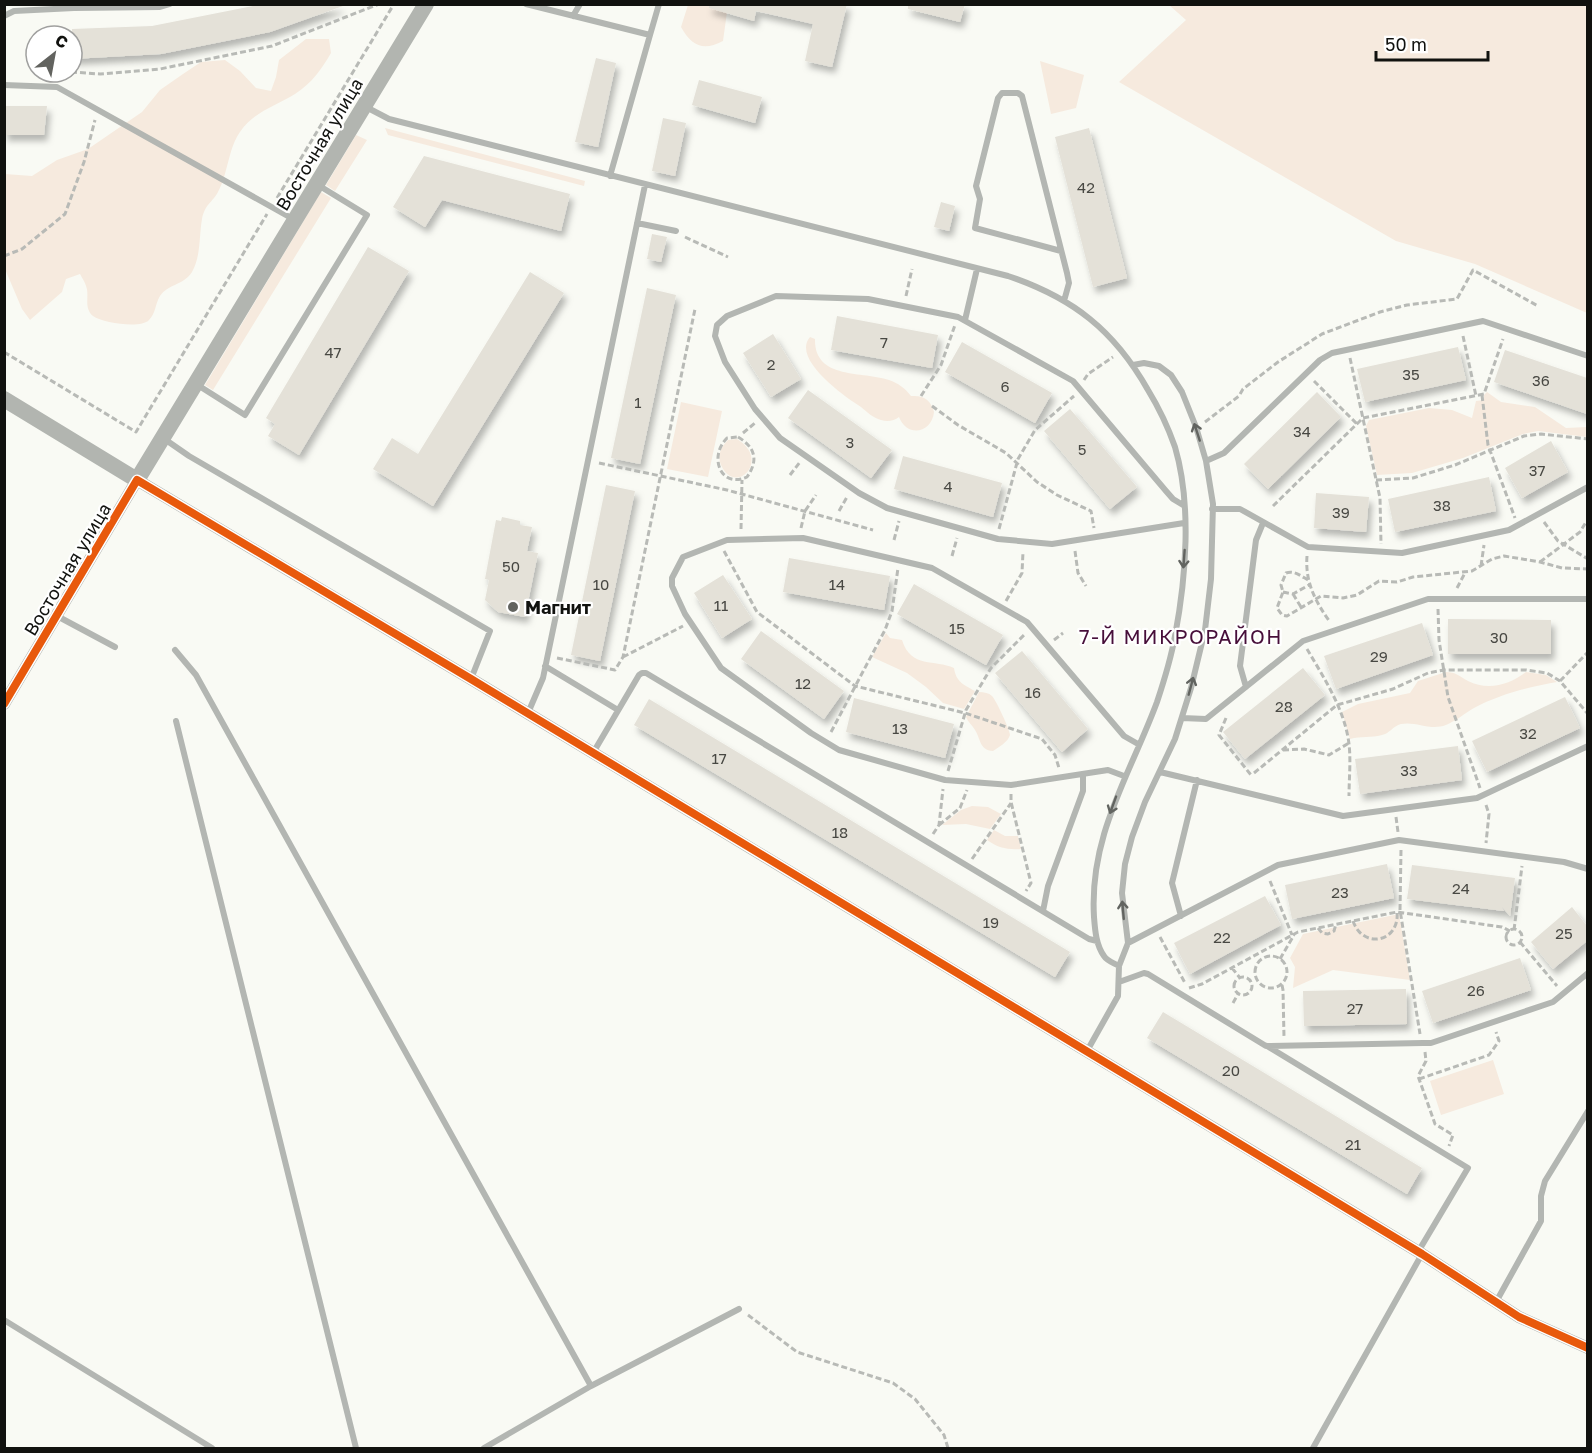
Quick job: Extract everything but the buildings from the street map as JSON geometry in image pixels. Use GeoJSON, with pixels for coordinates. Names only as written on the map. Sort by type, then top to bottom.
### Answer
{"type":"FeatureCollection","features":[{"type":"Feature","properties":{"kind":"main road","name":"Восточная улица"},"geometry":{"type":"LineString","coordinates":[[137,480],[426,4]]}},
{"type":"Feature","properties":{"kind":"main road"},"geometry":{"type":"LineString","coordinates":[[4,399],[137,480]]}},
{"type":"Feature","properties":{"kind":"street","name":"Восточная улица"},"geometry":{"type":"LineString","coordinates":[[4,705],[137,480]]}},
{"type":"Feature","properties":{"kind":"street"},"geometry":{"type":"LineString","coordinates":[[137,480],[1087,1051],[1420,1253],[1495,1303],[1519,1317],[1587,1348]]}},
{"type":"Feature","properties":{"kind":"lane"},"geometry":{"type":"LineString","coordinates":[[4,16],[14,11],[160,7],[170,4]]}},
{"type":"Feature","properties":{"kind":"lane"},"geometry":{"type":"LineString","coordinates":[[526,4],[650,35]]}},
{"type":"Feature","properties":{"kind":"lane"},"geometry":{"type":"LineString","coordinates":[[573,16],[580,4]]}},
{"type":"Feature","properties":{"kind":"lane"},"geometry":{"type":"LineString","coordinates":[[610,176],[659,4]]}},
{"type":"Feature","properties":{"kind":"lane"},"geometry":{"type":"LineString","coordinates":[[4,85],[57,87],[295,220]]}},
{"type":"Feature","properties":{"kind":"lane"},"geometry":{"type":"LineString","coordinates":[[1061,251],[975,228],[980,199],[976,186],[998,98],[1002,93],[1018,93],[1022,96],[1061,251],[1069,283],[1064,300]]}},
{"type":"Feature","properties":{"kind":"lane"},"geometry":{"type":"LineString","coordinates":[[364,106],[389,119],[1031,284],[1064,300],[1092,320],[1119,347],[1133,365],[1160,411],[1174,446],[1179,466],[1185,547],[1175,637],[1156,702],[1109,816],[1095,880],[1094,908],[1097,941],[1105,957],[1119,966]]}},
{"type":"Feature","properties":{"kind":"lane"},"geometry":{"type":"LineString","coordinates":[[195,384],[245,415],[368,215],[317,184]]}},
{"type":"Feature","properties":{"kind":"lane"},"geometry":{"type":"LineString","coordinates":[[528,713],[543,678],[645,185]]}},
{"type":"Feature","properties":{"kind":"lane"},"geometry":{"type":"LineString","coordinates":[[638,223],[676,231]]}},
{"type":"Feature","properties":{"kind":"lane"},"geometry":{"type":"LineString","coordinates":[[961,319],[977,269]]}},
{"type":"Feature","properties":{"kind":"lane"},"geometry":{"type":"LineString","coordinates":[[1183,505],[1171,497],[1072,381],[961,319],[868,299],[776,297],[721,319],[717,325],[715,336],[725,362],[755,409],[780,438],[859,493],[887,508],[998,539],[1052,544],[1184,523]]}},
{"type":"Feature","properties":{"kind":"lane"},"geometry":{"type":"LineString","coordinates":[[1206,461],[1224,453],[1320,360],[1332,353],[1483,321],[1587,356]]}},
{"type":"Feature","properties":{"kind":"lane"},"geometry":{"type":"LineString","coordinates":[[1087,1051],[1115,1002],[1119,966],[1128,944],[1122,893],[1125,864],[1145,802],[1175,739],[1191,688],[1205,630],[1210,579],[1212,509],[1206,461],[1182,392],[1171,375],[1159,366],[1144,363],[1133,365]]}},
{"type":"Feature","properties":{"kind":"lane"},"geometry":{"type":"LineString","coordinates":[[163,438],[199,462],[490,631],[471,679]]}},
{"type":"Feature","properties":{"kind":"lane"},"geometry":{"type":"LineString","coordinates":[[1212,509],[1240,509],[1308,548],[1402,553],[1509,530],[1587,487]]}},
{"type":"Feature","properties":{"kind":"lane"},"geometry":{"type":"LineString","coordinates":[[1246,687],[1240,666],[1256,540],[1263,523]]}},
{"type":"Feature","properties":{"kind":"lane"},"geometry":{"type":"LineString","coordinates":[[1124,776],[1108,770],[1011,785],[945,780],[839,750],[721,668],[690,622],[671,582],[680,560],[686,555],[727,540],[798,538],[932,568],[1027,622],[1124,736],[1138,744]]}},
{"type":"Feature","properties":{"kind":"lane"},"geometry":{"type":"LineString","coordinates":[[1182,718],[1206,719],[1303,641],[1428,599],[1587,599]]}},
{"type":"Feature","properties":{"kind":"lane"},"geometry":{"type":"LineString","coordinates":[[57,616],[115,647]]}},
{"type":"Feature","properties":{"kind":"lane"},"geometry":{"type":"LineString","coordinates":[[175,650],[196,675],[591,1386]]}},
{"type":"Feature","properties":{"kind":"lane"},"geometry":{"type":"LineString","coordinates":[[545,666],[618,710]]}},
{"type":"Feature","properties":{"kind":"lane"},"geometry":{"type":"LineString","coordinates":[[593,753],[639,675],[646,674],[1089,939],[1097,941]]}},
{"type":"Feature","properties":{"kind":"lane"},"geometry":{"type":"LineString","coordinates":[[176,721],[356,1449]]}},
{"type":"Feature","properties":{"kind":"lane"},"geometry":{"type":"LineString","coordinates":[[1160,772],[1343,816],[1477,798],[1587,746]]}},
{"type":"Feature","properties":{"kind":"lane"},"geometry":{"type":"LineString","coordinates":[[1043,911],[1048,886],[1083,790],[1083,774]]}},
{"type":"Feature","properties":{"kind":"lane"},"geometry":{"type":"LineString","coordinates":[[1181,916],[1172,883],[1197,780]]}},
{"type":"Feature","properties":{"kind":"lane"},"geometry":{"type":"LineString","coordinates":[[1128,944],[1278,865],[1400,840],[1574,863],[1587,869]]}},
{"type":"Feature","properties":{"kind":"lane"},"geometry":{"type":"LineString","coordinates":[[1266,1046],[1431,1043],[1553,1002],[1587,973]]}},
{"type":"Feature","properties":{"kind":"lane"},"geometry":{"type":"LineString","coordinates":[[1119,982],[1148,974],[1468,1168],[1313,1449]]}},
{"type":"Feature","properties":{"kind":"lane"},"geometry":{"type":"LineString","coordinates":[[1495,1303],[1541,1221],[1541,1196],[1545,1181],[1587,1111]]}},
{"type":"Feature","properties":{"kind":"lane"},"geometry":{"type":"LineString","coordinates":[[484,1449],[591,1386],[739,1309]]}},
{"type":"Feature","properties":{"kind":"lane"},"geometry":{"type":"LineString","coordinates":[[4,1320],[212,1449]]}},
{"type":"Feature","properties":{"kind":"path"},"geometry":{"type":"LineString","coordinates":[[84,73],[100,74],[160,69],[272,46],[380,4]]}},
{"type":"Feature","properties":{"kind":"path"},"geometry":{"type":"LineString","coordinates":[[4,352],[136,432],[394,4]]}},
{"type":"Feature","properties":{"kind":"path"},"geometry":{"type":"LineString","coordinates":[[4,256],[22,249],[65,214],[84,162],[98,110]]}},
{"type":"Feature","properties":{"kind":"path"},"geometry":{"type":"LineString","coordinates":[[676,231],[728,257]]}},
{"type":"Feature","properties":{"kind":"path"},"geometry":{"type":"LineString","coordinates":[[904,306],[912,269]]}},
{"type":"Feature","properties":{"kind":"path"},"geometry":{"type":"LineString","coordinates":[[1201,425],[1230,404],[1243,389],[1278,362],[1322,334],[1380,312],[1457,299],[1473,270],[1538,306]]}},
{"type":"Feature","properties":{"kind":"path"},"geometry":{"type":"LineString","coordinates":[[547,656],[615,670],[622,657],[695,309]]}},
{"type":"Feature","properties":{"kind":"path"},"geometry":{"type":"LineString","coordinates":[[921,396],[941,365],[961,319]]}},
{"type":"Feature","properties":{"kind":"path"},"geometry":{"type":"LineString","coordinates":[[1461,325],[1476,396]]}},
{"type":"Feature","properties":{"kind":"path"},"geometry":{"type":"LineString","coordinates":[[1507,328],[1482,395],[1488,445],[1518,525]]}},
{"type":"Feature","properties":{"kind":"path"},"geometry":{"type":"LineString","coordinates":[[1350,357],[1380,498],[1381,551]]}},
{"type":"Feature","properties":{"kind":"path"},"geometry":{"type":"LineString","coordinates":[[999,529],[1017,462],[1035,430],[1073,396],[1088,374],[1106,362]]}},
{"type":"Feature","properties":{"kind":"path"},"geometry":{"type":"LineString","coordinates":[[1306,373],[1356,424]]}},
{"type":"Feature","properties":{"kind":"path"},"geometry":{"type":"LineString","coordinates":[[1273,506],[1363,418],[1482,395]]}},
{"type":"Feature","properties":{"kind":"path"},"geometry":{"type":"LineString","coordinates":[[932,405],[958,425],[1017,462],[1037,482],[1057,495],[1091,511],[1094,528]]}},
{"type":"Feature","properties":{"kind":"path"},"geometry":{"type":"LineString","coordinates":[[1376,480],[1413,478],[1455,465],[1524,436],[1540,434],[1587,439]]}},
{"type":"Feature","properties":{"kind":"path"},"geometry":{"type":"LineString","coordinates":[[738,437],[748,442],[753,452],[754,462],[747,477],[742,480],[731,479],[723,473],[718,462],[718,451],[727,438],[738,437]]}},
{"type":"Feature","properties":{"kind":"path"},"geometry":{"type":"LineString","coordinates":[[588,461],[742,494],[873,530]]}},
{"type":"Feature","properties":{"kind":"path"},"geometry":{"type":"LineString","coordinates":[[741,540],[742,480]]}},
{"type":"Feature","properties":{"kind":"path"},"geometry":{"type":"LineString","coordinates":[[798,538],[805,511],[816,495]]}},
{"type":"Feature","properties":{"kind":"path"},"geometry":{"type":"LineString","coordinates":[[1538,514],[1552,535],[1587,559]]}},
{"type":"Feature","properties":{"kind":"path"},"geometry":{"type":"LineString","coordinates":[[1540,562],[1580,532],[1586,522]]}},
{"type":"Feature","properties":{"kind":"path"},"geometry":{"type":"LineString","coordinates":[[1074,540],[1078,573],[1086,586]]}},
{"type":"Feature","properties":{"kind":"path"},"geometry":{"type":"LineString","coordinates":[[1002,608],[1022,573],[1024,541]]}},
{"type":"Feature","properties":{"kind":"path"},"geometry":{"type":"LineString","coordinates":[[1308,548],[1306,571],[1309,582],[1315,598],[1335,630]]}},
{"type":"Feature","properties":{"kind":"path"},"geometry":{"type":"LineString","coordinates":[[724,551],[757,612],[855,686],[965,713],[1042,739],[1055,755],[1059,768]]}},
{"type":"Feature","properties":{"kind":"path"},"geometry":{"type":"LineString","coordinates":[[1309,582],[1296,573],[1286,573],[1281,585],[1283,592],[1277,608],[1278,612],[1287,616],[1321,596],[1343,598],[1357,595],[1379,581],[1397,582],[1413,577],[1472,571],[1492,559],[1504,556],[1562,568],[1587,569]]}},
{"type":"Feature","properties":{"kind":"path"},"geometry":{"type":"LineString","coordinates":[[825,742],[852,696],[885,630],[892,611],[899,561]]}},
{"type":"Feature","properties":{"kind":"path"},"geometry":{"type":"LineString","coordinates":[[1283,592],[1293,594],[1309,582]]}},
{"type":"Feature","properties":{"kind":"path"},"geometry":{"type":"LineString","coordinates":[[1293,594],[1301,608]]}},
{"type":"Feature","properties":{"kind":"path"},"geometry":{"type":"LineString","coordinates":[[1438,608],[1438,639],[1448,697],[1489,814],[1485,851]]}},
{"type":"Feature","properties":{"kind":"path"},"geometry":{"type":"LineString","coordinates":[[622,657],[690,622]]}},
{"type":"Feature","properties":{"kind":"path"},"geometry":{"type":"LineString","coordinates":[[939,825],[942,792],[965,713],[992,668],[1032,628]]}},
{"type":"Feature","properties":{"kind":"path"},"geometry":{"type":"LineString","coordinates":[[1307,649],[1337,705],[1349,743],[1349,796]]}},
{"type":"Feature","properties":{"kind":"path"},"geometry":{"type":"LineString","coordinates":[[1560,681],[1587,652]]}},
{"type":"Feature","properties":{"kind":"path"},"geometry":{"type":"LineString","coordinates":[[1229,710],[1219,735],[1253,774],[1337,705],[1393,689],[1428,673],[1444,670],[1527,670],[1547,673],[1560,681],[1587,714]]}},
{"type":"Feature","properties":{"kind":"path"},"geometry":{"type":"LineString","coordinates":[[1281,750],[1304,749],[1329,755],[1349,743]]}},
{"type":"Feature","properties":{"kind":"path"},"geometry":{"type":"LineString","coordinates":[[928,842],[939,825],[960,808],[965,798],[968,782]]}},
{"type":"Feature","properties":{"kind":"path"},"geometry":{"type":"LineString","coordinates":[[1011,785],[1011,802],[1031,883],[1022,898]]}},
{"type":"Feature","properties":{"kind":"path"},"geometry":{"type":"LineString","coordinates":[[968,866],[1011,802]]}},
{"type":"Feature","properties":{"kind":"path"},"geometry":{"type":"LineString","coordinates":[[1353,921],[1362,935],[1379,939],[1390,934],[1397,924],[1402,853],[1395,809]]}},
{"type":"Feature","properties":{"kind":"path"},"geometry":{"type":"LineString","coordinates":[[1520,942],[1515,945],[1509,943],[1507,937],[1512,930],[1522,865]]}},
{"type":"Feature","properties":{"kind":"path"},"geometry":{"type":"LineString","coordinates":[[1269,880],[1293,934]]}},
{"type":"Feature","properties":{"kind":"path"},"geometry":{"type":"LineString","coordinates":[[1399,912],[1426,1061],[1418,1076],[1435,1124],[1453,1135],[1446,1154]]}},
{"type":"Feature","properties":{"kind":"path"},"geometry":{"type":"LineString","coordinates":[[1160,937],[1188,989],[1232,968],[1293,934],[1399,912],[1502,927],[1521,934],[1520,942],[1563,993]]}},
{"type":"Feature","properties":{"kind":"path"},"geometry":{"type":"LineString","coordinates":[[1318,928],[1322,933],[1328,934],[1334,931],[1336,924]]}},
{"type":"Feature","properties":{"kind":"path"},"geometry":{"type":"LineString","coordinates":[[1280,959],[1293,934]]}},
{"type":"Feature","properties":{"kind":"path"},"geometry":{"type":"LineString","coordinates":[[1261,952],[1264,958]]}},
{"type":"Feature","properties":{"kind":"path"},"geometry":{"type":"LineString","coordinates":[[1272,956],[1280,959],[1287,970],[1287,975],[1281,985],[1265,987],[1257,980],[1257,964],[1264,958],[1272,956]]}},
{"type":"Feature","properties":{"kind":"path"},"geometry":{"type":"LineString","coordinates":[[1232,968],[1240,978]]}},
{"type":"Feature","properties":{"kind":"path"},"geometry":{"type":"LineString","coordinates":[[1239,994],[1234,985],[1240,978],[1246,977],[1252,983]]}},
{"type":"Feature","properties":{"kind":"path"},"geometry":{"type":"LineString","coordinates":[[1233,1002],[1239,994],[1248,993],[1252,983],[1257,980]]}},
{"type":"Feature","properties":{"kind":"path"},"geometry":{"type":"LineString","coordinates":[[1281,985],[1284,1045]]}},
{"type":"Feature","properties":{"kind":"path"},"geometry":{"type":"LineString","coordinates":[[1419,1079],[1489,1055],[1499,1041],[1492,1022]]}},
{"type":"Feature","properties":{"kind":"path"},"geometry":{"type":"LineString","coordinates":[[739,1309],[797,1352],[893,1383],[915,1399],[944,1436],[948,1449]]}},
{"type":"Feature","properties":{"kind":"shaded area"},"geometry":{"type":"Polygon","coordinates":[[[688,5],[728,5],[723,41],[704,46],[694,43],[685,34],[681,27],[688,5]]]}},
{"type":"Feature","properties":{"kind":"shaded area"},"geometry":{"type":"Polygon","coordinates":[[[1169,5],[1587,5],[1587,313],[1475,264],[1396,241],[1119,82],[1186,20],[1169,5]]]}},
{"type":"Feature","properties":{"kind":"shaded area"},"geometry":{"type":"Polygon","coordinates":[[[306,39],[329,39],[331,53],[311,81],[295,94],[251,119],[240,132],[233,146],[221,185],[203,214],[195,266],[185,280],[163,292],[149,320],[145,323],[130,325],[105,321],[93,316],[88,309],[87,290],[80,274],[66,279],[62,292],[30,320],[22,309],[5,269],[5,174],[32,176],[57,160],[88,149],[142,112],[160,90],[201,62],[225,60],[240,71],[256,88],[271,91],[279,60],[306,39]]]}},
{"type":"Feature","properties":{"kind":"shaded area"},"geometry":{"type":"Polygon","coordinates":[[[1040,61],[1084,75],[1076,108],[1051,114],[1040,61]]]}},
{"type":"Feature","properties":{"kind":"shaded area"},"geometry":{"type":"Polygon","coordinates":[[[385,128],[585,181],[584,186],[388,135],[385,128]]]}},
{"type":"Feature","properties":{"kind":"shaded area"},"geometry":{"type":"Polygon","coordinates":[[[356,135],[367,140],[335,191],[326,185],[356,135]]]}},
{"type":"Feature","properties":{"kind":"shaded area"},"geometry":{"type":"Polygon","coordinates":[[[321,192],[331,198],[213,390],[205,385],[321,192]]]}},
{"type":"Feature","properties":{"kind":"shaded area"},"geometry":{"type":"Polygon","coordinates":[[[810,337],[815,339],[817,352],[822,361],[831,368],[889,380],[901,386],[911,396],[926,399],[934,412],[929,425],[913,430],[903,424],[899,417],[886,421],[870,415],[833,386],[814,366],[808,356],[806,346],[810,337]]]}},
{"type":"Feature","properties":{"kind":"shaded area"},"geometry":{"type":"Polygon","coordinates":[[[1487,392],[1501,402],[1535,407],[1566,428],[1587,427],[1587,437],[1538,431],[1523,434],[1463,458],[1412,473],[1377,475],[1366,426],[1369,420],[1429,408],[1452,410],[1472,418],[1476,401],[1484,400],[1487,392]]]}},
{"type":"Feature","properties":{"kind":"shaded area"},"geometry":{"type":"Polygon","coordinates":[[[681,402],[722,411],[708,477],[667,469],[681,402]]]}},
{"type":"Feature","properties":{"kind":"shaded area"},"geometry":{"type":"Polygon","coordinates":[[[737,439],[747,447],[751,456],[751,465],[747,472],[734,477],[727,474],[721,465],[720,455],[728,440],[737,439]]]}},
{"type":"Feature","properties":{"kind":"shaded area"},"geometry":{"type":"Polygon","coordinates":[[[886,633],[890,638],[902,640],[906,649],[917,659],[954,668],[959,680],[975,691],[964,709],[943,703],[907,673],[872,657],[886,633]]]}},
{"type":"Feature","properties":{"kind":"shaded area"},"geometry":{"type":"Polygon","coordinates":[[[1446,672],[1483,686],[1505,683],[1526,672],[1546,675],[1557,682],[1504,695],[1440,727],[1401,724],[1384,734],[1350,739],[1342,712],[1358,704],[1410,693],[1418,681],[1446,672]]]}},
{"type":"Feature","properties":{"kind":"shaded area"},"geometry":{"type":"Polygon","coordinates":[[[979,692],[992,696],[1010,735],[993,751],[985,749],[966,717],[979,692]]]}},
{"type":"Feature","properties":{"kind":"shaded area"},"geometry":{"type":"Polygon","coordinates":[[[972,806],[988,807],[1001,814],[990,829],[966,824],[942,825],[961,810],[972,806]]]}},
{"type":"Feature","properties":{"kind":"shaded area"},"geometry":{"type":"Polygon","coordinates":[[[994,830],[1005,836],[1018,836],[1021,849],[1003,848],[987,840],[994,830]]]}},
{"type":"Feature","properties":{"kind":"shaded area"},"geometry":{"type":"Polygon","coordinates":[[[1399,914],[1410,980],[1333,970],[1293,988],[1295,967],[1290,958],[1303,934],[1399,914]]]}},
{"type":"Feature","properties":{"kind":"shaded area"},"geometry":{"type":"Polygon","coordinates":[[[1493,1060],[1504,1094],[1441,1115],[1430,1081],[1493,1060]]]}},
{"type":"Feature","properties":{"kind":"cycle path"},"geometry":{"type":"LineString","coordinates":[[4,704],[137,480],[471,679],[1422,1254],[1519,1317],[1588,1348]]}},
{"type":"Feature","properties":{"kind":"place","name":"Магнит"},"geometry":{"type":"Point","coordinates":[513,607]}},
{"type":"Feature","properties":{"kind":"district","name":"7-Й МИКРОРАЙОН"},"geometry":{"type":"Point","coordinates":[1181,636]}}]}
